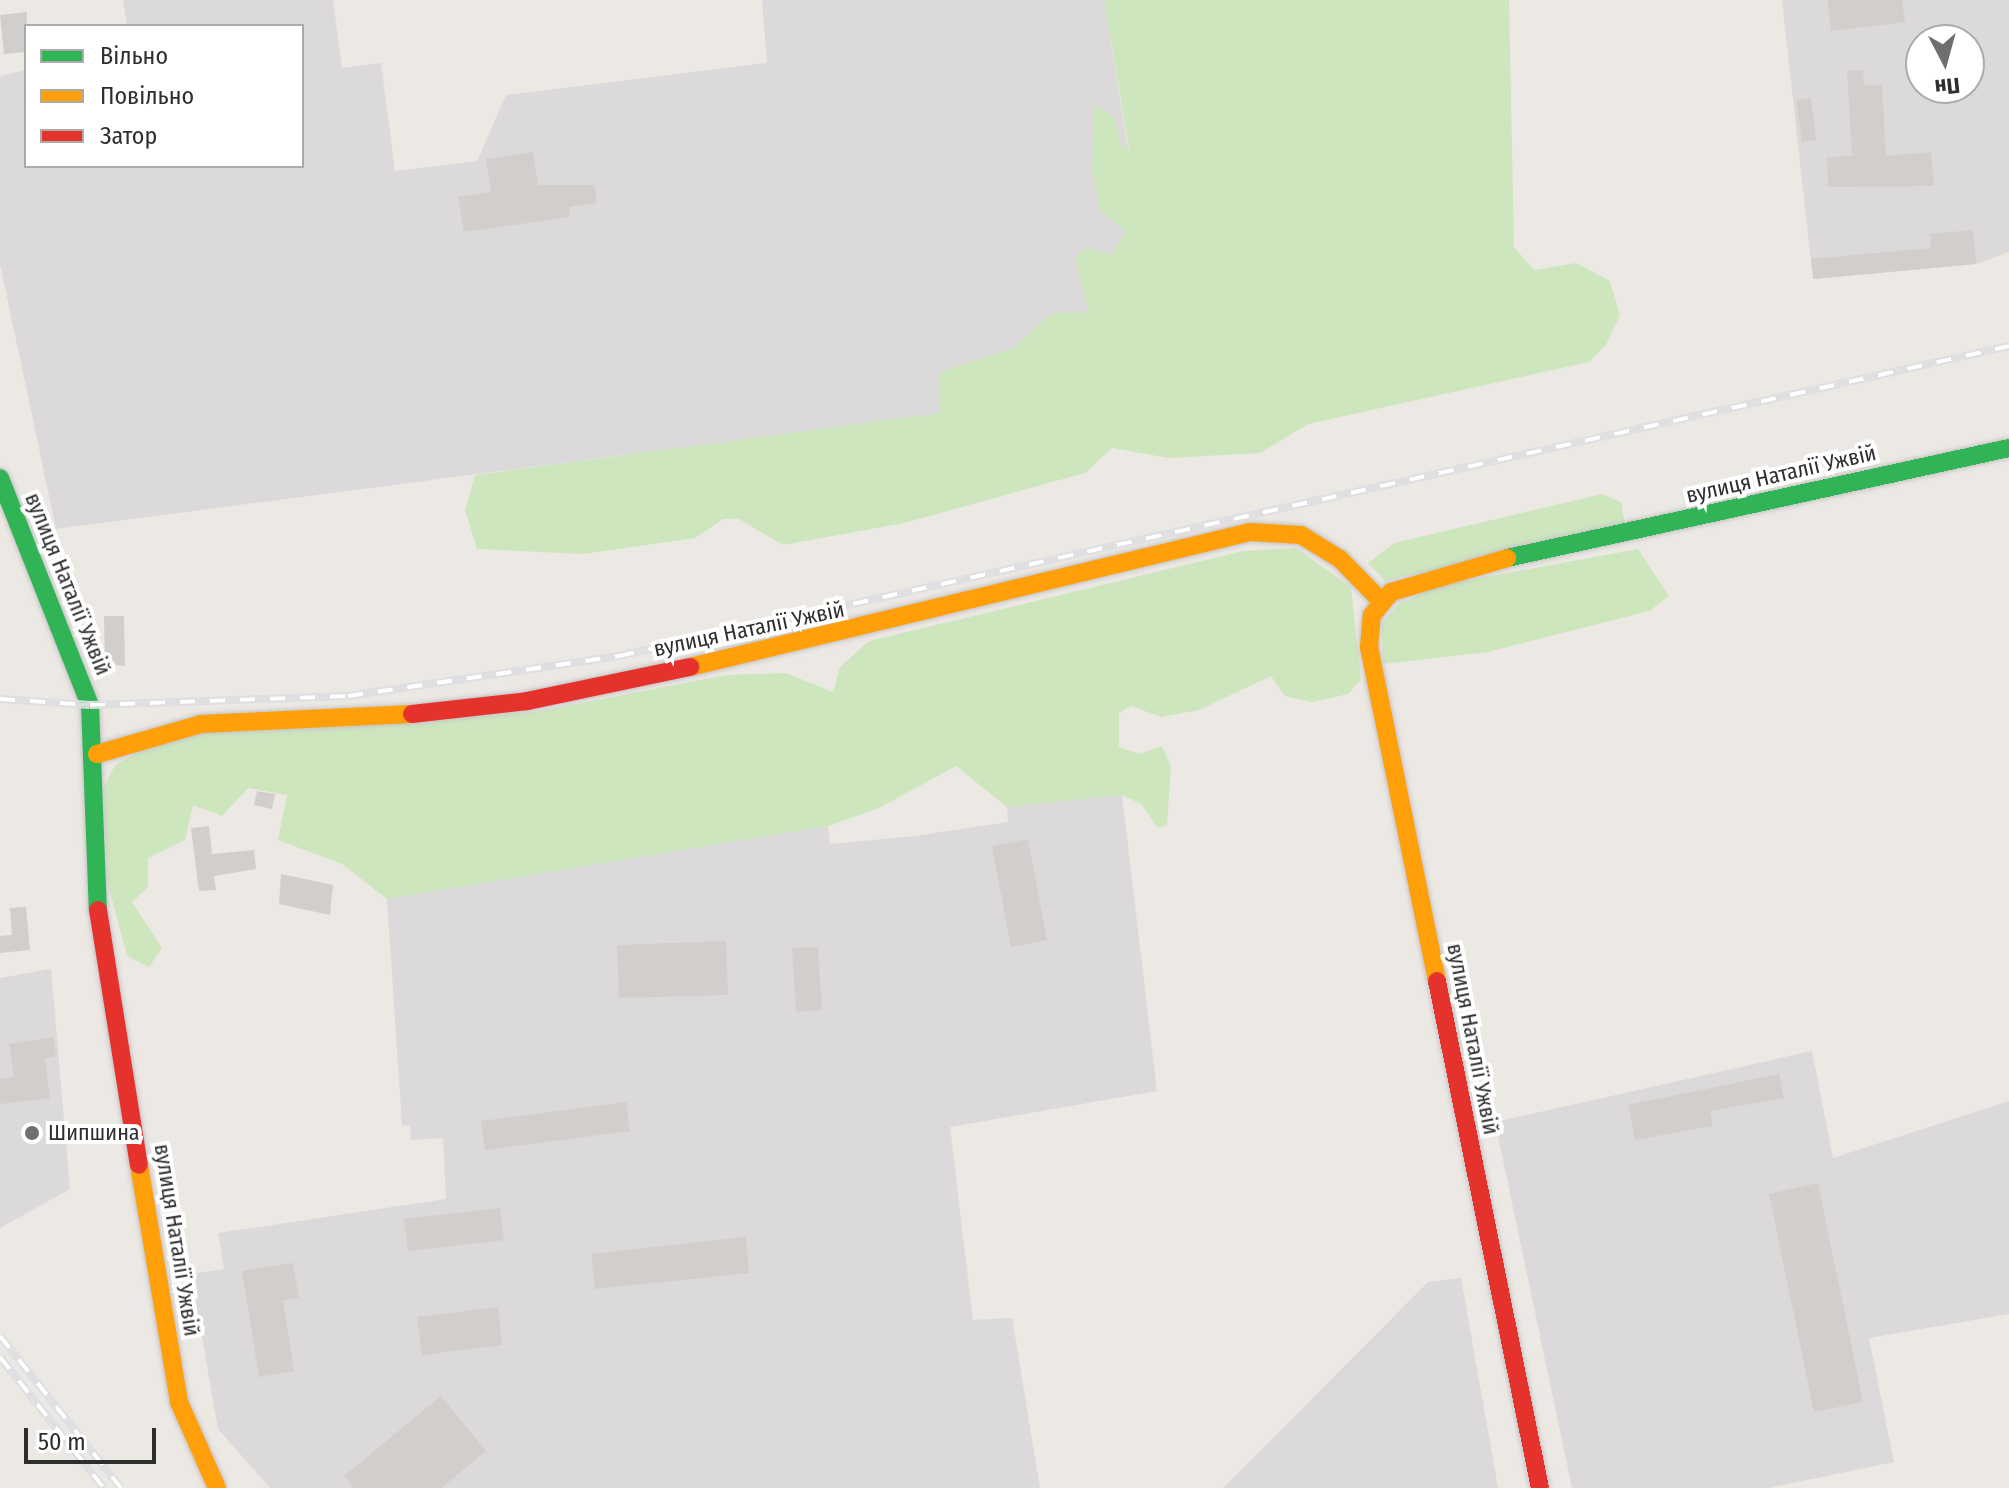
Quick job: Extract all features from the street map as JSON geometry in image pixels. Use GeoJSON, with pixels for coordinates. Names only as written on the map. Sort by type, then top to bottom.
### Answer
{"type":"FeatureCollection","features":[{"type":"Feature","properties":{"kind":"street","name":"вулиця Наталії Ужвій"},"geometry":{"type":"LineString","coordinates":[[1540,1488],[1369,647],[1372,615],[1382,602],[1441,572],[2009,448]]}},
{"type":"Feature","properties":{"kind":"street","name":"вулиця Наталії Ужвій"},"geometry":{"type":"LineString","coordinates":[[0,478],[90,705],[97,754],[94,886],[159,1289],[179,1402],[217,1488]]}},
{"type":"Feature","properties":{"kind":"street","name":"вулиця Наталії Ужвій"},"geometry":{"type":"LineString","coordinates":[[97,754],[201,724],[361,720],[527,701],[812,641],[1250,532],[1301,535],[1340,559],[1382,602]]}},
{"type":"Feature","properties":{"kind":"shaded area"},"geometry":{"type":"Polygon","coordinates":[[[123,0],[333,0],[342,68],[381,63],[395,171],[477,161],[506,95],[767,63],[762,0],[1104,0],[1166,384],[56,529],[0,264],[0,76],[24,70],[24,168],[304,168],[304,24],[127,24],[123,0]]]}},
{"type":"Feature","properties":{"kind":"shaded area"},"geometry":{"type":"Polygon","coordinates":[[[1782,0],[2009,0],[2009,252],[1976,264],[1813,279],[1782,0]]]}},
{"type":"Feature","properties":{"kind":"shaded area"},"geometry":{"type":"Polygon","coordinates":[[[1122,795],[1157,1091],[950,1127],[973,1320],[1012,1318],[1040,1488],[270,1488],[218,1429],[191,1274],[224,1269],[218,1233],[446,1199],[443,1138],[411,1140],[410,1125],[402,1126],[387,899],[828,826],[830,844],[915,836],[1008,822],[1007,807],[1122,795]]]}},
{"type":"Feature","properties":{"kind":"shaded area","name":"Шипшина"},"geometry":{"type":"Polygon","coordinates":[[[51,969],[70,1189],[0,1228],[0,978],[51,969]]]}},
{"type":"Feature","properties":{"kind":"shaded area"},"geometry":{"type":"Polygon","coordinates":[[[1812,1051],[1833,1158],[2009,1101],[2009,1314],[1869,1338],[1894,1462],[1768,1488],[1572,1488],[1495,1122],[1812,1051]]]}},
{"type":"Feature","properties":{"kind":"shaded area"},"geometry":{"type":"Polygon","coordinates":[[[1461,1278],[1498,1488],[1223,1488],[1428,1282],[1461,1278]]]}},
{"type":"Feature","properties":{"kind":"green space"},"geometry":{"type":"Polygon","coordinates":[[[1104,0],[1509,0],[1514,247],[1534,270],[1576,263],[1610,281],[1620,315],[1606,345],[1589,362],[1308,424],[1260,453],[1169,458],[1112,448],[1085,473],[904,523],[783,545],[739,519],[723,519],[695,538],[583,554],[477,549],[465,510],[475,475],[939,413],[940,372],[1013,348],[1050,314],[1089,311],[1075,258],[1086,248],[1112,254],[1126,232],[1100,210],[1092,172],[1094,104],[1115,117],[1121,146],[1129,149],[1104,0]]]}},
{"type":"Feature","properties":{"kind":"green space"},"geometry":{"type":"Polygon","coordinates":[[[1602,494],[1621,502],[1625,526],[1385,581],[1368,563],[1394,543],[1602,494]]]}},
{"type":"Feature","properties":{"kind":"green space"},"geometry":{"type":"Polygon","coordinates":[[[1296,548],[1351,587],[1361,680],[1348,694],[1312,702],[1285,696],[1271,676],[1199,710],[1161,717],[1131,706],[1119,713],[1119,747],[1139,754],[1162,746],[1171,766],[1167,825],[1158,828],[1141,804],[1122,795],[1007,807],[956,766],[879,808],[828,826],[387,899],[342,864],[278,840],[287,795],[248,788],[222,816],[193,805],[185,840],[148,858],[148,887],[132,902],[162,948],[149,967],[127,956],[108,884],[103,789],[115,765],[150,746],[206,733],[534,712],[727,675],[786,673],[833,692],[840,667],[869,641],[1243,551],[1296,548]]]}},
{"type":"Feature","properties":{"kind":"green space"},"geometry":{"type":"Polygon","coordinates":[[[1638,549],[1669,596],[1649,611],[1488,652],[1383,664],[1382,623],[1399,604],[1442,585],[1638,549]]]}},
{"type":"Feature","properties":{"kind":"building"},"geometry":{"type":"Polygon","coordinates":[[[1828,0],[1902,0],[1905,22],[1831,31],[1828,0]]]}},
{"type":"Feature","properties":{"kind":"building"},"geometry":{"type":"Polygon","coordinates":[[[27,12],[24,52],[4,54],[0,15],[27,12]]]}},
{"type":"Feature","properties":{"kind":"building"},"geometry":{"type":"Polygon","coordinates":[[[1863,70],[1864,86],[1882,85],[1886,156],[1931,152],[1934,186],[1828,187],[1827,157],[1852,156],[1847,71],[1863,70]]]}},
{"type":"Feature","properties":{"kind":"building"},"geometry":{"type":"Polygon","coordinates":[[[1811,98],[1816,140],[1802,142],[1796,100],[1811,98]]]}},
{"type":"Feature","properties":{"kind":"building"},"geometry":{"type":"Polygon","coordinates":[[[533,152],[538,185],[594,185],[597,203],[569,207],[570,217],[464,232],[458,197],[491,192],[486,159],[533,152]]]}},
{"type":"Feature","properties":{"kind":"building"},"geometry":{"type":"Polygon","coordinates":[[[1973,230],[1976,264],[1813,279],[1811,259],[1931,248],[1930,234],[1973,230]]]}},
{"type":"Feature","properties":{"kind":"building"},"geometry":{"type":"Polygon","coordinates":[[[104,616],[124,616],[125,666],[105,664],[104,616]]]}},
{"type":"Feature","properties":{"kind":"building"},"geometry":{"type":"Polygon","coordinates":[[[257,791],[275,794],[272,809],[254,805],[257,791]]]}},
{"type":"Feature","properties":{"kind":"building"},"geometry":{"type":"Polygon","coordinates":[[[209,826],[212,854],[254,850],[256,869],[214,876],[216,890],[199,891],[191,828],[209,826]]]}},
{"type":"Feature","properties":{"kind":"building"},"geometry":{"type":"Polygon","coordinates":[[[1028,839],[1047,940],[1011,947],[992,846],[1028,839]]]}},
{"type":"Feature","properties":{"kind":"building"},"geometry":{"type":"Polygon","coordinates":[[[281,874],[333,885],[330,915],[279,904],[281,874]]]}},
{"type":"Feature","properties":{"kind":"building"},"geometry":{"type":"Polygon","coordinates":[[[26,907],[30,950],[0,953],[0,936],[12,935],[10,908],[26,907]]]}},
{"type":"Feature","properties":{"kind":"building"},"geometry":{"type":"Polygon","coordinates":[[[726,941],[728,995],[619,998],[617,945],[726,941]]]}},
{"type":"Feature","properties":{"kind":"building"},"geometry":{"type":"Polygon","coordinates":[[[818,947],[822,1010],[796,1012],[792,948],[818,947]]]}},
{"type":"Feature","properties":{"kind":"building"},"geometry":{"type":"Polygon","coordinates":[[[53,1037],[56,1056],[45,1058],[50,1098],[0,1104],[0,1079],[14,1077],[9,1044],[53,1037]]]}},
{"type":"Feature","properties":{"kind":"building"},"geometry":{"type":"Polygon","coordinates":[[[1779,1074],[1784,1098],[1710,1111],[1713,1126],[1635,1140],[1628,1105],[1779,1074]]]}},
{"type":"Feature","properties":{"kind":"building"},"geometry":{"type":"Polygon","coordinates":[[[626,1102],[630,1131],[485,1150],[481,1121],[626,1102]]]}},
{"type":"Feature","properties":{"kind":"building"},"geometry":{"type":"Polygon","coordinates":[[[1818,1183],[1863,1402],[1814,1412],[1769,1194],[1818,1183]]]}},
{"type":"Feature","properties":{"kind":"building"},"geometry":{"type":"Polygon","coordinates":[[[500,1208],[504,1240],[408,1251],[404,1219],[500,1208]]]}},
{"type":"Feature","properties":{"kind":"building"},"geometry":{"type":"Polygon","coordinates":[[[746,1237],[749,1273],[595,1289],[591,1254],[746,1237]]]}},
{"type":"Feature","properties":{"kind":"building"},"geometry":{"type":"Polygon","coordinates":[[[293,1263],[299,1298],[283,1300],[294,1371],[259,1377],[242,1271],[293,1263]]]}},
{"type":"Feature","properties":{"kind":"building"},"geometry":{"type":"Polygon","coordinates":[[[498,1307],[502,1345],[422,1355],[417,1317],[498,1307]]]}},
{"type":"Feature","properties":{"kind":"building"},"geometry":{"type":"Polygon","coordinates":[[[441,1396],[486,1451],[441,1488],[354,1488],[344,1476],[441,1396]]]}},
{"type":"Feature","properties":{"kind":"railway"},"geometry":{"type":"LineString","coordinates":[[0,699],[90,705],[348,696],[619,656],[2009,346]]}},
{"type":"Feature","properties":{"kind":"railway"},"geometry":{"type":"LineString","coordinates":[[0,1336],[121,1488]]}},
{"type":"Feature","properties":{"kind":"railway"},"geometry":{"type":"LineString","coordinates":[[0,1357],[104,1488]]}},
{"type":"Feature","properties":{"kind":"traffic: fast"},"geometry":{"type":"LineString","coordinates":[[1507,558],[2009,448]]}},
{"type":"Feature","properties":{"kind":"traffic: fast"},"geometry":{"type":"LineString","coordinates":[[0,478],[90,705],[98,910]]}},
{"type":"Feature","properties":{"kind":"traffic: slow"},"geometry":{"type":"LineString","coordinates":[[690,667],[1250,532],[1301,535],[1340,559],[1382,602]]}},
{"type":"Feature","properties":{"kind":"traffic: slow"},"geometry":{"type":"LineString","coordinates":[[1437,981],[1369,647],[1372,615],[1391,592],[1507,558]]}},
{"type":"Feature","properties":{"kind":"traffic: slow"},"geometry":{"type":"LineString","coordinates":[[97,754],[201,724],[412,714]]}},
{"type":"Feature","properties":{"kind":"traffic: slow"},"geometry":{"type":"LineString","coordinates":[[139,1165],[179,1402],[217,1488]]}},
{"type":"Feature","properties":{"kind":"traffic: jam"},"geometry":{"type":"LineString","coordinates":[[412,714],[527,701],[690,667]]}},
{"type":"Feature","properties":{"kind":"traffic: jam"},"geometry":{"type":"LineString","coordinates":[[98,910],[139,1165]]}},
{"type":"Feature","properties":{"kind":"traffic: jam"},"geometry":{"type":"LineString","coordinates":[[1437,981],[1540,1488]]}},
{"type":"Feature","properties":{"kind":"place","name":"Шипшина"},"geometry":{"type":"Point","coordinates":[32,1133]}}]}
